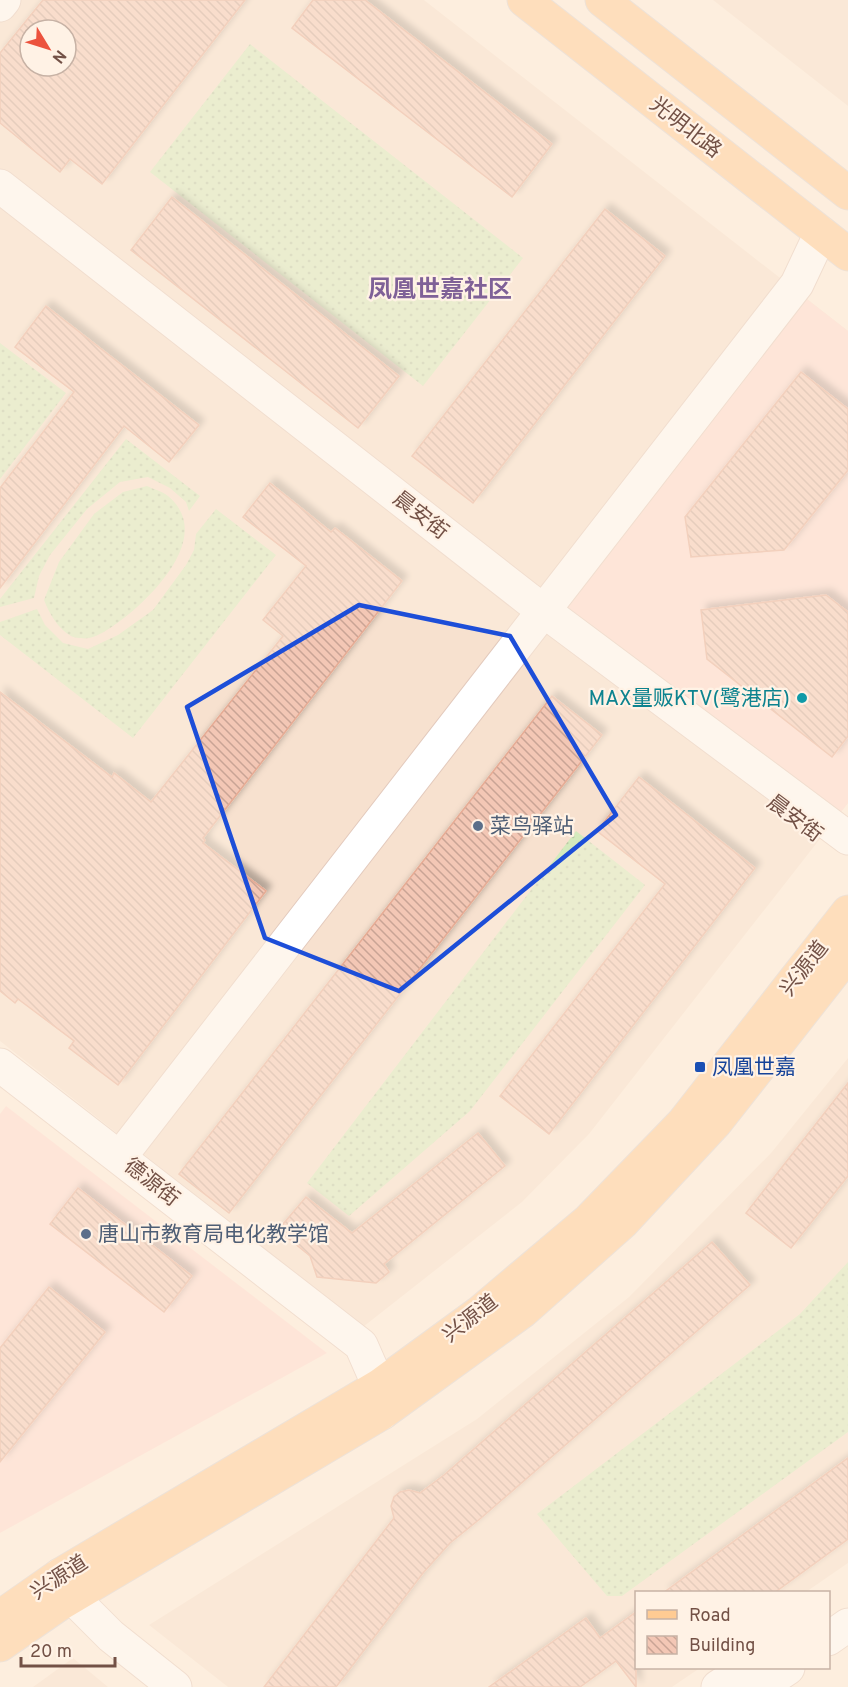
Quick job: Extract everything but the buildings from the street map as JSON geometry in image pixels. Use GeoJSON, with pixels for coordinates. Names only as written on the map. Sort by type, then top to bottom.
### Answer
{"type":"FeatureCollection","features":[{"type":"Feature","properties":{"kind":"main road","name":"光明北路"},"geometry":{"type":"LineString","coordinates":[[524,0],[848,254]]}},
{"type":"Feature","properties":{"kind":"main road"},"geometry":{"type":"LineString","coordinates":[[602,0],[848,193]]}},
{"type":"Feature","properties":{"kind":"main road","name":"兴源道"},"geometry":{"type":"LineString","coordinates":[[380,1400],[589,1220],[683,1123],[848,912]]}},
{"type":"Feature","properties":{"kind":"main road","name":"兴源道"},"geometry":{"type":"LineString","coordinates":[[0,1645],[64,1593],[523,1311],[622,1222],[716,1122],[848,954]]}},
{"type":"Feature","properties":{"kind":"main road","name":"兴源道"},"geometry":{"type":"LineString","coordinates":[[0,1617],[64,1593]]}},
{"type":"Feature","properties":{"kind":"street"},"geometry":{"type":"LineString","coordinates":[[0,5],[4,0]]}},
{"type":"Feature","properties":{"kind":"street","name":"晨安街"},"geometry":{"type":"LineString","coordinates":[[0,186],[531,611],[848,858]]}},
{"type":"Feature","properties":{"kind":"street","name":"晨安街"},"geometry":{"type":"LineString","coordinates":[[0,209],[531,611],[848,838]]}},
{"type":"Feature","properties":{"kind":"street"},"geometry":{"type":"LineString","coordinates":[[114,1152],[531,611],[797,284],[821,233]]}},
{"type":"Feature","properties":{"kind":"street","name":"德源街"},"geometry":{"type":"LineString","coordinates":[[0,1065],[362,1345],[380,1400]]}},
{"type":"Feature","properties":{"kind":"street"},"geometry":{"type":"LineString","coordinates":[[64,1593],[96,1644],[149,1687]]}},
{"type":"Feature","properties":{"kind":"street"},"geometry":{"type":"LineString","coordinates":[[64,1593],[111,1636],[175,1687]]}},
{"type":"Feature","properties":{"kind":"street"},"geometry":{"type":"LineString","coordinates":[[830,1612],[848,1600]]}},
{"type":"Feature","properties":{"kind":"street"},"geometry":{"type":"LineString","coordinates":[[830,1638],[848,1625]]}},
{"type":"Feature","properties":{"kind":"street"},"geometry":{"type":"LineString","coordinates":[[718,1687],[745,1669]]}},
{"type":"Feature","properties":{"kind":"street"},"geometry":{"type":"LineString","coordinates":[[760,1687],[787,1669]]}},
{"type":"Feature","properties":{"kind":"highlighted area"},"geometry":{"type":"Polygon","coordinates":[[[359,605],[510,636],[616,815],[399,991],[265,938],[187,707],[359,605]]]}},
{"type":"Feature","properties":{"kind":"shaded area"},"geometry":{"type":"Polygon","coordinates":[[[0,0],[424,0],[848,331],[848,803],[589,1134],[522,1202],[363,1327],[0,1041],[0,0]]]}},
{"type":"Feature","properties":{"kind":"shaded area"},"geometry":{"type":"Polygon","coordinates":[[[713,0],[848,0],[848,106],[713,0]]]}},
{"type":"Feature","properties":{"kind":"shaded area"},"geometry":{"type":"Polygon","coordinates":[[[786,283],[848,331],[848,803],[825,832],[531,610],[786,283]]]}},
{"type":"Feature","properties":{"kind":"shaded area"},"geometry":{"type":"Polygon","coordinates":[[[848,1058],[848,1563],[807,1591],[635,1591],[635,1669],[699,1669],[672,1687],[228,1687],[149,1625],[477,1419],[629,1297],[771,1153],[848,1058]]]}},
{"type":"Feature","properties":{"kind":"shaded area","name":"唐山市教育局电化教学馆"},"geometry":{"type":"Polygon","coordinates":[[[6,1106],[327,1353],[0,1533],[0,1114],[6,1106]]]}},
{"type":"Feature","properties":{"kind":"shaded area"},"geometry":{"type":"Polygon","coordinates":[[[73,1658],[108,1687],[33,1687],[73,1658]]]}},
{"type":"Feature","properties":{"kind":"green space"},"geometry":{"type":"Polygon","coordinates":[[[250,44],[523,258],[423,386],[150,172],[250,44]]]}},
{"type":"Feature","properties":{"kind":"green space"},"geometry":{"type":"Polygon","coordinates":[[[0,343],[66,393],[0,479],[0,343]]]}},
{"type":"Feature","properties":{"kind":"green space"},"geometry":{"type":"Polygon","coordinates":[[[126,439],[200,496],[189,511],[186,502],[170,488],[148,477],[120,482],[87,509],[50,555],[39,576],[34,598],[0,607],[0,599],[126,439]]]}},
{"type":"Feature","properties":{"kind":"green space"},"geometry":{"type":"Polygon","coordinates":[[[147,486],[168,496],[180,511],[185,527],[183,543],[176,560],[154,590],[115,625],[89,638],[71,636],[54,620],[44,600],[59,562],[94,514],[123,492],[147,486]]]}},
{"type":"Feature","properties":{"kind":"green space"},"geometry":{"type":"Polygon","coordinates":[[[216,509],[276,555],[133,738],[0,635],[0,622],[37,609],[45,625],[63,643],[88,649],[118,635],[153,610],[186,565],[194,550],[196,534],[216,509]]]}},
{"type":"Feature","properties":{"kind":"green space"},"geometry":{"type":"Polygon","coordinates":[[[576,831],[645,885],[470,1111],[349,1216],[307,1183],[576,831]]]}},
{"type":"Feature","properties":{"kind":"green space"},"geometry":{"type":"Polygon","coordinates":[[[848,1262],[848,1432],[622,1596],[607,1596],[537,1514],[800,1314],[848,1262]]]}},
{"type":"Feature","properties":{"kind":"place","name":"MAX量贩KTV(鹭港店)"},"geometry":{"type":"Point","coordinates":[802,698]}},
{"type":"Feature","properties":{"kind":"place","name":"菜鸟驿站"},"geometry":{"type":"Point","coordinates":[478,826]}},
{"type":"Feature","properties":{"kind":"place","name":"凤凰世嘉"},"geometry":{"type":"Point","coordinates":[700,1067]}},
{"type":"Feature","properties":{"kind":"place","name":"唐山市教育局电化教学馆"},"geometry":{"type":"Point","coordinates":[86,1234]}},
{"type":"Feature","properties":{"kind":"district","name":"凤凰世嘉社区"},"geometry":{"type":"Point","coordinates":[440,289]}}]}
